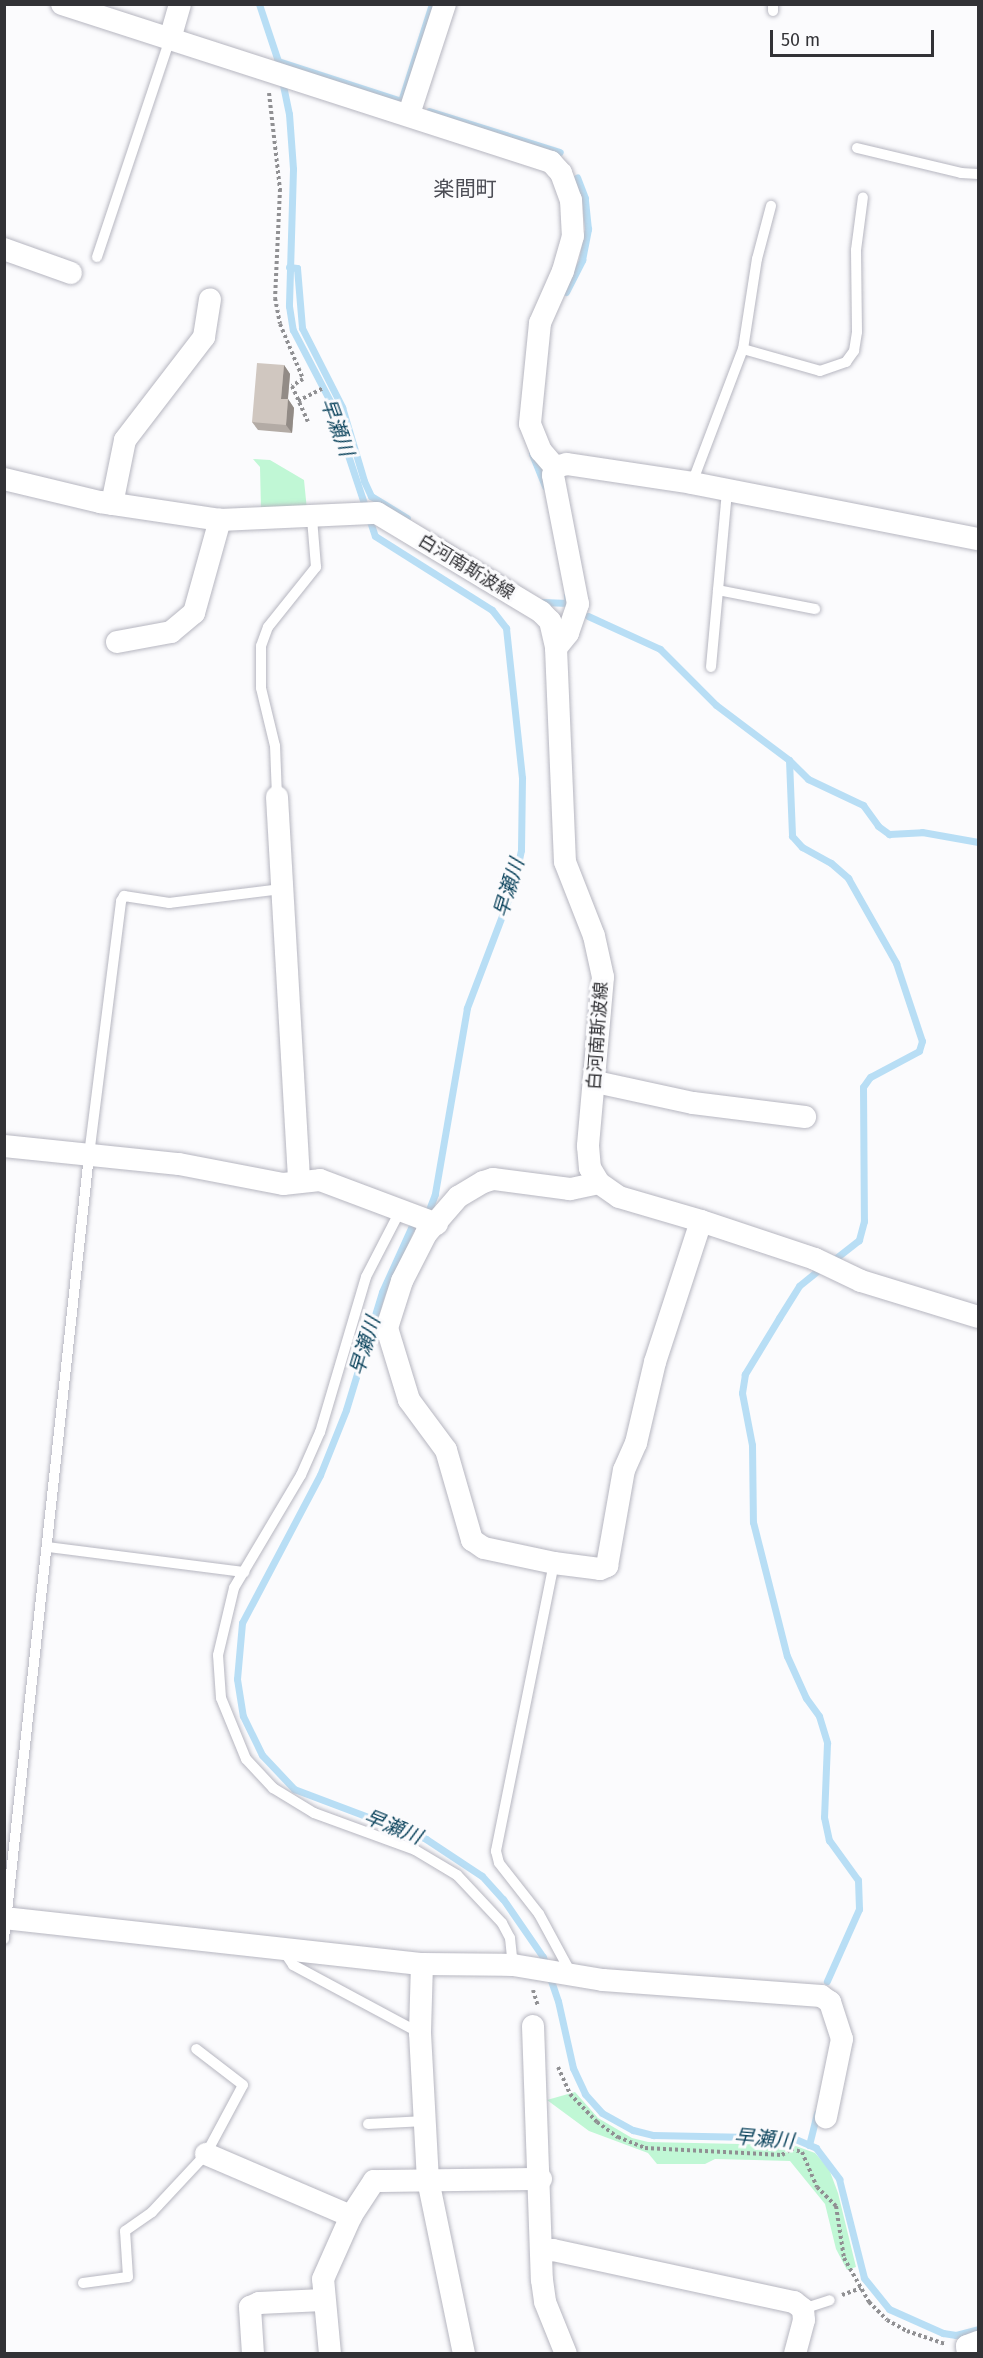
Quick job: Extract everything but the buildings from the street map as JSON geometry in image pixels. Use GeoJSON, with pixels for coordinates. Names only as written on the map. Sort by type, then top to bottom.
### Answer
{"type":"FeatureCollection","features":[{"type":"Feature","properties":{"kind":"street"},"geometry":{"type":"LineString","coordinates":[[62,4],[170,39],[268,76],[296,79],[542,156],[561,172],[566,185],[573,236],[563,271],[540,323],[530,424],[541,451],[555,467]]}},
{"type":"Feature","properties":{"kind":"street"},"geometry":{"type":"LineString","coordinates":[[170,39],[180,4]]}},
{"type":"Feature","properties":{"kind":"street"},"geometry":{"type":"LineString","coordinates":[[409,114],[445,4]]}},
{"type":"Feature","properties":{"kind":"street"},"geometry":{"type":"LineString","coordinates":[[4,249],[71,273]]}},
{"type":"Feature","properties":{"kind":"street"},"geometry":{"type":"LineString","coordinates":[[112,504],[125,440],[204,337],[210,300]]}},
{"type":"Feature","properties":{"kind":"street"},"geometry":{"type":"LineString","coordinates":[[555,467],[567,464],[692,483],[978,539]]}},
{"type":"Feature","properties":{"kind":"street"},"geometry":{"type":"LineString","coordinates":[[555,467],[553,475],[578,604],[568,633],[556,648]]}},
{"type":"Feature","properties":{"kind":"street"},"geometry":{"type":"LineString","coordinates":[[4,479],[112,504],[220,520],[312,518]]}},
{"type":"Feature","properties":{"kind":"street","name":"白河南斯波線"},"geometry":{"type":"LineString","coordinates":[[312,518],[345,513],[377,513],[541,612],[550,621],[556,648],[565,862],[594,936],[603,977],[596,1082],[588,1146],[590,1168],[599,1183]]}},
{"type":"Feature","properties":{"kind":"street"},"geometry":{"type":"LineString","coordinates":[[117,642],[171,632],[194,613],[220,520]]}},
{"type":"Feature","properties":{"kind":"street"},"geometry":{"type":"LineString","coordinates":[[277,797],[299,1181]]}},
{"type":"Feature","properties":{"kind":"street"},"geometry":{"type":"LineString","coordinates":[[596,1082],[693,1103],[805,1118]]}},
{"type":"Feature","properties":{"kind":"street"},"geometry":{"type":"LineString","coordinates":[[4,1146],[179,1164],[283,1184],[320,1180],[419,1217],[426,1234],[402,1281],[387,1328],[409,1400],[446,1450],[472,1540],[484,1548],[554,1563],[600,1569],[607,1566],[611,1557],[624,1470],[636,1443],[655,1362],[701,1221]]}},
{"type":"Feature","properties":{"kind":"street"},"geometry":{"type":"LineString","coordinates":[[419,1217],[493,1179],[570,1189],[599,1183],[618,1197],[701,1221],[814,1259],[861,1281],[978,1317]]}},
{"type":"Feature","properties":{"kind":"street"},"geometry":{"type":"LineString","coordinates":[[5,1925],[422,1964],[821,1996],[831,2002],[842,2039],[826,2117]]}},
{"type":"Feature","properties":{"kind":"street"},"geometry":{"type":"LineString","coordinates":[[422,1964],[420,2033],[428,2180],[464,2354]]}},
{"type":"Feature","properties":{"kind":"street"},"geometry":{"type":"LineString","coordinates":[[537,2020],[541,2252],[545,2302],[566,2354]]}},
{"type":"Feature","properties":{"kind":"street"},"geometry":{"type":"LineString","coordinates":[[206,2154],[351,2216]]}},
{"type":"Feature","properties":{"kind":"street"},"geometry":{"type":"LineString","coordinates":[[330,2354],[323,2300],[323,2279],[329,2261],[351,2216],[374,2181],[541,2179]]}},
{"type":"Feature","properties":{"kind":"street"},"geometry":{"type":"LineString","coordinates":[[541,2252],[553,2250],[794,2302],[803,2309],[795,2354]]}},
{"type":"Feature","properties":{"kind":"street"},"geometry":{"type":"LineString","coordinates":[[253,2354],[250,2307],[259,2303],[323,2300]]}},
{"type":"Feature","properties":{"kind":"lane"},"geometry":{"type":"LineString","coordinates":[[97,257],[170,39]]}},
{"type":"Feature","properties":{"kind":"lane"},"geometry":{"type":"LineString","coordinates":[[857,148],[961,173],[978,174]]}},
{"type":"Feature","properties":{"kind":"lane"},"geometry":{"type":"LineString","coordinates":[[743,349],[820,371],[846,362],[854,351],[857,332],[856,250],[863,197]]}},
{"type":"Feature","properties":{"kind":"lane"},"geometry":{"type":"LineString","coordinates":[[692,483],[743,349],[757,259],[771,206]]}},
{"type":"Feature","properties":{"kind":"lane"},"geometry":{"type":"LineString","coordinates":[[711,668],[727,490]]}},
{"type":"Feature","properties":{"kind":"lane"},"geometry":{"type":"LineString","coordinates":[[277,797],[275,746],[261,688],[261,646],[268,627],[316,567],[312,518]]}},
{"type":"Feature","properties":{"kind":"lane"},"geometry":{"type":"LineString","coordinates":[[718,590],[815,609]]}},
{"type":"Feature","properties":{"kind":"lane"},"geometry":{"type":"LineString","coordinates":[[5,1925],[89,1155],[124,896],[169,903],[281,889]]}},
{"type":"Feature","properties":{"kind":"lane"},"geometry":{"type":"LineString","coordinates":[[419,1217],[366,1277],[320,1432],[301,1475],[234,1587],[218,1655],[226,1718],[246,1759],[273,1788],[301,1806],[415,1850],[457,1875],[502,1923],[524,1971]]}},
{"type":"Feature","properties":{"kind":"lane"},"geometry":{"type":"LineString","coordinates":[[48,1547],[244,1572]]}},
{"type":"Feature","properties":{"kind":"lane"},"geometry":{"type":"LineString","coordinates":[[554,1563],[496,1851],[499,1863],[539,1914],[567,1975]]}},
{"type":"Feature","properties":{"kind":"lane"},"geometry":{"type":"LineString","coordinates":[[283,1950],[293,1965],[420,2033]]}},
{"type":"Feature","properties":{"kind":"lane"},"geometry":{"type":"LineString","coordinates":[[83,2283],[128,2277],[125,2231],[152,2212],[206,2154],[243,2085],[196,2049]]}},
{"type":"Feature","properties":{"kind":"lane"},"geometry":{"type":"LineString","coordinates":[[368,2124],[425,2121]]}},
{"type":"Feature","properties":{"kind":"lane"},"geometry":{"type":"LineString","coordinates":[[803,2309],[830,2300]]}},
{"type":"Feature","properties":{"kind":"path"},"geometry":{"type":"LineString","coordinates":[[268,76],[280,189],[275,298],[280,324],[303,380],[292,386],[308,422]]}},
{"type":"Feature","properties":{"kind":"path"},"geometry":{"type":"LineString","coordinates":[[298,401],[324,388]]}},
{"type":"Feature","properties":{"kind":"path"},"geometry":{"type":"LineString","coordinates":[[524,1971],[537,2020]]}},
{"type":"Feature","properties":{"kind":"path"},"geometry":{"type":"LineString","coordinates":[[555,2059],[570,2094],[597,2122],[636,2144],[657,2151],[782,2155],[791,2149],[802,2152],[817,2187],[837,2206],[844,2258],[869,2302],[887,2320],[907,2331],[940,2343],[971,2347]]}},
{"type":"Feature","properties":{"kind":"green space"},"geometry":{"type":"Polygon","coordinates":[[[253,459],[270,460],[304,480],[307,510],[261,510],[260,467],[253,459]]]}},
{"type":"Feature","properties":{"kind":"green space"},"geometry":{"type":"Polygon","coordinates":[[[575,2092],[598,2118],[632,2138],[648,2142],[793,2145],[815,2153],[829,2169],[838,2193],[856,2267],[847,2270],[836,2249],[825,2204],[790,2161],[715,2159],[705,2164],[657,2164],[648,2153],[589,2131],[547,2100],[575,2092]]]}},
{"type":"Feature","properties":{"kind":"waterway","name":"早瀬川"},"geometry":{"type":"LineString","coordinates":[[259,4],[278,61],[289,114],[293,169],[289,306],[293,330],[330,401],[375,536],[492,610],[506,628],[522,778],[521,850],[514,884],[467,1008],[435,1194],[429,1210],[411,1228],[382,1292],[346,1410],[320,1475],[242,1623],[237,1679],[243,1716],[262,1755],[294,1789],[426,1839],[482,1876],[503,1899],[543,1957],[558,2001],[573,2068],[585,2094],[602,2113],[633,2130],[653,2135],[793,2138],[816,2148],[839,2179],[864,2278],[889,2309],[943,2333],[956,2335],[978,2329]]}},
{"type":"Feature","properties":{"kind":"waterway"},"geometry":{"type":"LineString","coordinates":[[278,61],[401,101],[432,4]]}},
{"type":"Feature","properties":{"kind":"waterway"},"geometry":{"type":"LineString","coordinates":[[429,111],[560,152]]}},
{"type":"Feature","properties":{"kind":"waterway"},"geometry":{"type":"LineString","coordinates":[[566,292],[582,260],[588,229],[585,198],[577,177]]}},
{"type":"Feature","properties":{"kind":"waterway"},"geometry":{"type":"LineString","coordinates":[[289,267],[297,268],[302,328],[342,407],[364,481],[371,496],[407,518]]}},
{"type":"Feature","properties":{"kind":"waterway"},"geometry":{"type":"LineString","coordinates":[[532,454],[545,486]]}},
{"type":"Feature","properties":{"kind":"waterway"},"geometry":{"type":"LineString","coordinates":[[542,602],[568,603],[567,596]]}},
{"type":"Feature","properties":{"kind":"waterway"},"geometry":{"type":"LineString","coordinates":[[588,616],[660,649],[716,705],[789,760],[792,836],[802,847],[831,863],[848,878],[896,963],[922,1041],[919,1051],[870,1077],[863,1087],[864,1221],[859,1240],[831,1262]]}},
{"type":"Feature","properties":{"kind":"waterway"},"geometry":{"type":"LineString","coordinates":[[789,760],[808,779],[863,805],[878,826],[889,834],[922,832],[978,842]]}},
{"type":"Feature","properties":{"kind":"waterway"},"geometry":{"type":"LineString","coordinates":[[821,1268],[799,1286],[745,1374],[742,1393],[752,1445],[753,1522],[787,1656],[806,1698],[819,1716],[827,1743],[824,1817],[829,1840],[858,1880],[859,1909],[827,1981]]}},
{"type":"Feature","properties":{"kind":"waterway"},"geometry":{"type":"LineString","coordinates":[[809,2145],[817,2113]]}},
{"type":"Feature","properties":{"kind":"district","name":"楽間町"},"geometry":{"type":"Point","coordinates":[465,189]}}]}
